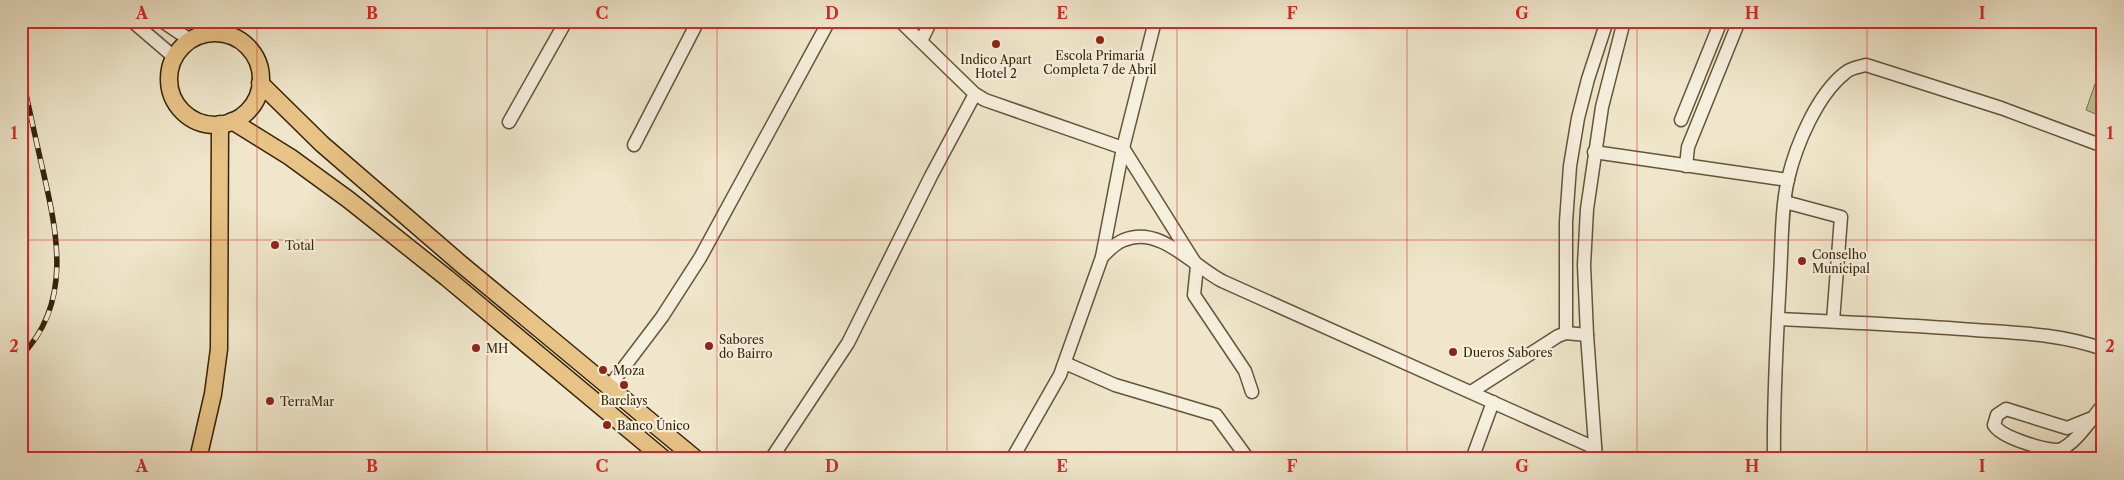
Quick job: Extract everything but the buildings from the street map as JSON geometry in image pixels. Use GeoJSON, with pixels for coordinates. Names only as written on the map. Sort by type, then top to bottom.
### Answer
{"type":"FeatureCollection","features":[{"type":"Feature","properties":{"kind":"main road"},"geometry":{"type":"LineString","coordinates":[[226,123],[243,115],[251,106],[257,96],[260,83],[259,68],[253,54],[246,45],[237,38],[215,27],[190,40],[181,47],[174,57],[170,70],[169,84],[173,98],[179,107],[193,119],[202,122],[226,123],[290,156],[447,278],[664,459]]}},
{"type":"Feature","properties":{"kind":"main road"},"geometry":{"type":"LineString","coordinates":[[260,83],[322,144],[461,264],[696,459]]}},
{"type":"Feature","properties":{"kind":"main road"},"geometry":{"type":"LineString","coordinates":[[198,459],[213,394],[219,349],[226,123]]}},
{"type":"Feature","properties":{"kind":"main road"},"geometry":{"type":"LineString","coordinates":[[447,278],[461,264]]}},
{"type":"Feature","properties":{"kind":"street"},"geometry":{"type":"LineString","coordinates":[[132,21],[174,57]]}},
{"type":"Feature","properties":{"kind":"street"},"geometry":{"type":"LineString","coordinates":[[162,21],[190,40]]}},
{"type":"Feature","properties":{"kind":"street"},"geometry":{"type":"LineString","coordinates":[[509,122],[566,21]]}},
{"type":"Feature","properties":{"kind":"street"},"geometry":{"type":"LineString","coordinates":[[634,146],[698,21]]}},
{"type":"Feature","properties":{"kind":"street"},"geometry":{"type":"LineString","coordinates":[[609,387],[662,317],[700,258],[829,21]]}},
{"type":"Feature","properties":{"kind":"street"},"geometry":{"type":"LineString","coordinates":[[900,21],[975,94],[997,106],[1123,148],[1198,266],[1194,294],[1245,371],[1252,392]]}},
{"type":"Feature","properties":{"kind":"street"},"geometry":{"type":"LineString","coordinates":[[921,41],[931,21]]}},
{"type":"Feature","properties":{"kind":"street"},"geometry":{"type":"LineString","coordinates":[[1012,459],[1060,375],[1102,257],[1123,148],[1155,21]]}},
{"type":"Feature","properties":{"kind":"street"},"geometry":{"type":"LineString","coordinates":[[1566,333],[1566,222],[1570,166],[1578,118],[1588,78],[1607,21]]}},
{"type":"Feature","properties":{"kind":"street"},"geometry":{"type":"LineString","coordinates":[[1595,453],[1584,265],[1594,152],[1602,107],[1624,21]]}},
{"type":"Feature","properties":{"kind":"street"},"geometry":{"type":"LineString","coordinates":[[1681,120],[1721,21]]}},
{"type":"Feature","properties":{"kind":"street"},"geometry":{"type":"LineString","coordinates":[[1686,166],[1688,147],[1738,21]]}},
{"type":"Feature","properties":{"kind":"street"},"geometry":{"type":"LineString","coordinates":[[1774,459],[1773,408],[1785,202],[1788,180],[1798,147],[1809,123],[1826,95],[1845,72],[1866,65],[2001,108],[2103,146]]}},
{"type":"Feature","properties":{"kind":"street"},"geometry":{"type":"LineString","coordinates":[[771,459],[848,342],[930,176],[975,94]]}},
{"type":"Feature","properties":{"kind":"street"},"geometry":{"type":"LineString","coordinates":[[1594,152],[1788,180]]}},
{"type":"Feature","properties":{"kind":"street"},"geometry":{"type":"LineString","coordinates":[[1785,202],[1841,217],[1833,321]]}},
{"type":"Feature","properties":{"kind":"street"},"geometry":{"type":"LineString","coordinates":[[1102,257],[1125,239],[1147,238],[1173,248],[1222,281],[1493,402],[1595,453]]}},
{"type":"Feature","properties":{"kind":"street"},"geometry":{"type":"LineString","coordinates":[[1778,319],[1833,321],[2059,337],[2103,349]]}},
{"type":"Feature","properties":{"kind":"street"},"geometry":{"type":"LineString","coordinates":[[1471,392],[1558,336],[1566,333],[1587,335]]}},
{"type":"Feature","properties":{"kind":"street"},"geometry":{"type":"LineString","coordinates":[[1065,363],[1115,385],[1216,415],[1248,459]]}},
{"type":"Feature","properties":{"kind":"street"},"geometry":{"type":"LineString","coordinates":[[1472,459],[1493,402]]}},
{"type":"Feature","properties":{"kind":"street"},"geometry":{"type":"LineString","coordinates":[[2092,418],[2071,428],[2062,428],[2006,410],[1997,415],[1994,425],[2001,433],[2012,438],[2059,450],[2068,446],[2092,418],[2103,405]]}},
{"type":"Feature","properties":{"kind":"green space"},"geometry":{"type":"Polygon","coordinates":[[[2103,61],[2103,117],[2086,110],[2103,61]]]}},
{"type":"Feature","properties":{"kind":"railway"},"geometry":{"type":"LineString","coordinates":[[21,73],[52,212],[57,263],[55,288],[49,312],[38,335],[21,356]]}},
{"type":"Feature","properties":{"kind":"place","name":"Escola Primaria Completa 7 de Abril"},"geometry":{"type":"Point","coordinates":[1100,40]}},
{"type":"Feature","properties":{"kind":"place","name":"Indico Apart Hotel 2"},"geometry":{"type":"Point","coordinates":[996,44]}},
{"type":"Feature","properties":{"kind":"place","name":"Total"},"geometry":{"type":"Point","coordinates":[275,245]}},
{"type":"Feature","properties":{"kind":"place","name":"Conselho Municipal"},"geometry":{"type":"Point","coordinates":[1802,261]}},
{"type":"Feature","properties":{"kind":"place","name":"Sabores do Bairro"},"geometry":{"type":"Point","coordinates":[709,346]}},
{"type":"Feature","properties":{"kind":"place","name":"MH"},"geometry":{"type":"Point","coordinates":[476,348]}},
{"type":"Feature","properties":{"kind":"place","name":"Dueros Sabores"},"geometry":{"type":"Point","coordinates":[1453,352]}},
{"type":"Feature","properties":{"kind":"place","name":"Moza"},"geometry":{"type":"Point","coordinates":[603,370]}},
{"type":"Feature","properties":{"kind":"place","name":"Barclays"},"geometry":{"type":"Point","coordinates":[624,385]}},
{"type":"Feature","properties":{"kind":"place","name":"TerraMar"},"geometry":{"type":"Point","coordinates":[270,401]}},
{"type":"Feature","properties":{"kind":"place","name":"Banco Único"},"geometry":{"type":"Point","coordinates":[607,425]}}]}
